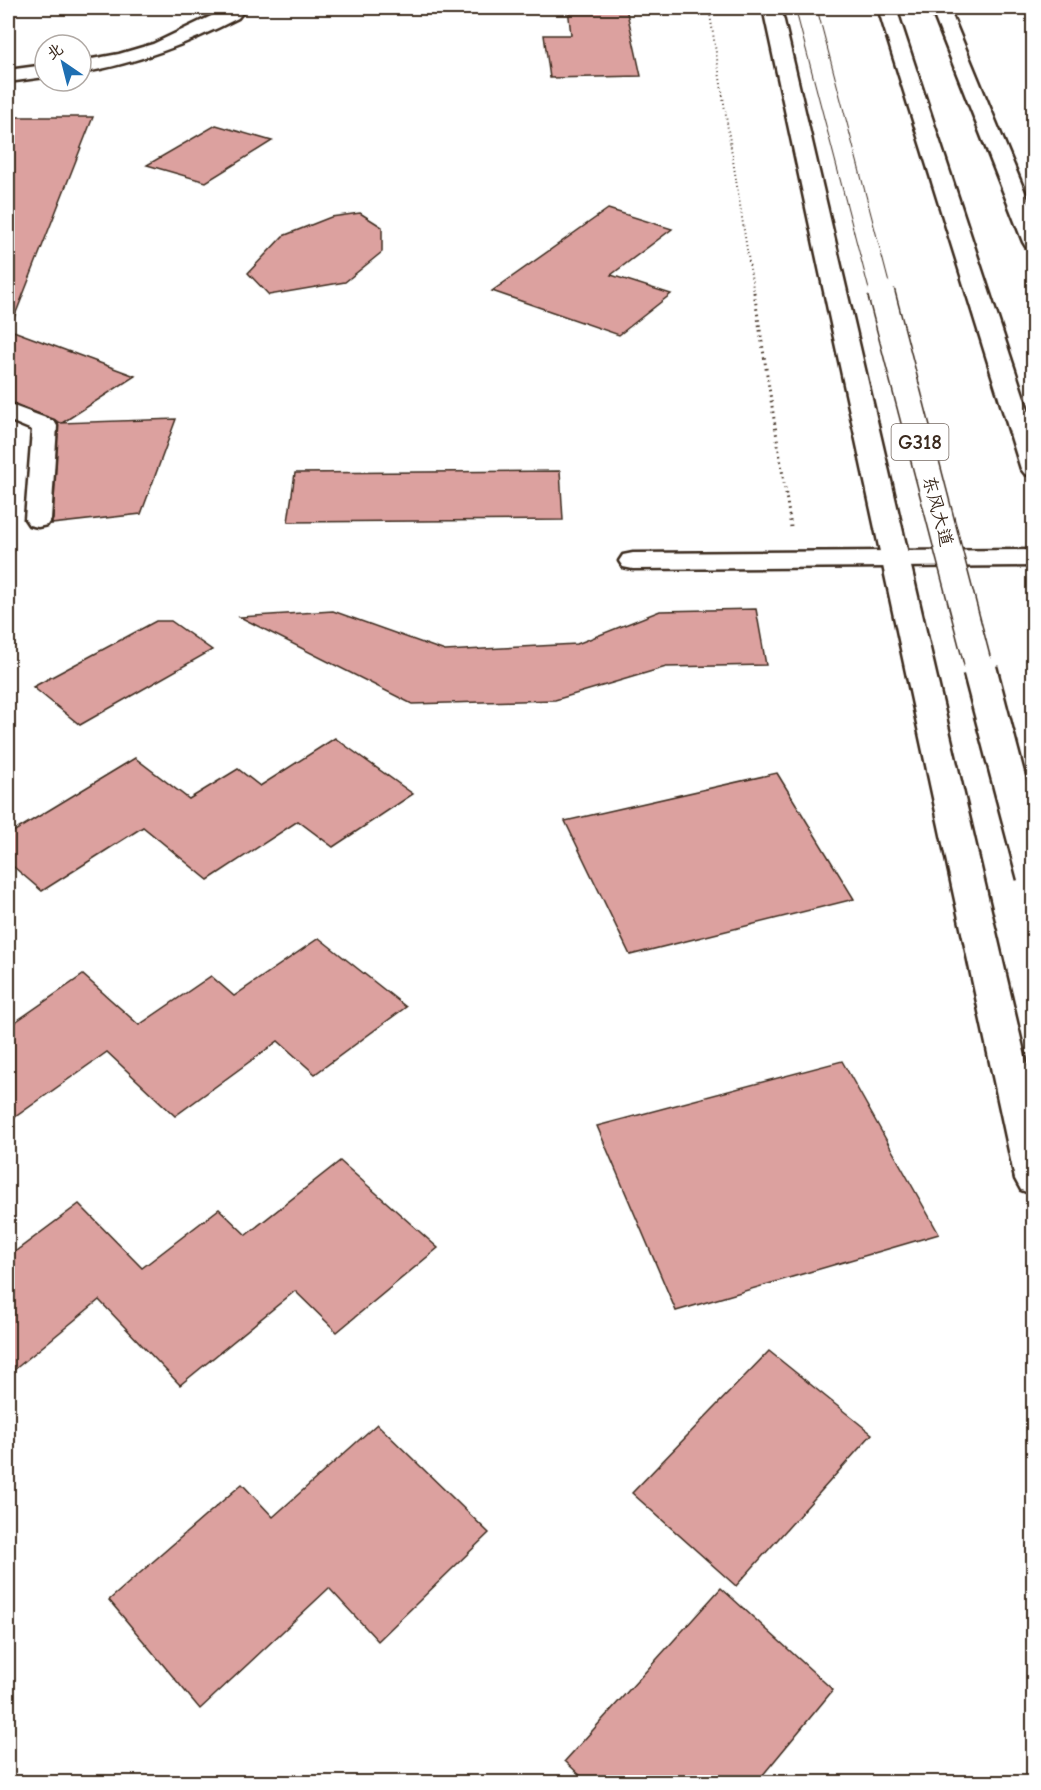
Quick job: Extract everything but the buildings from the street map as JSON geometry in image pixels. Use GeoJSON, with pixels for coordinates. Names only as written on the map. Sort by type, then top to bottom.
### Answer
{"type":"FeatureCollection","features":[{"type":"Feature","properties":{"kind":"main road"},"geometry":{"type":"LineString","coordinates":[[93,65],[121,61],[171,45],[232,14],[237,8]]}},
{"type":"Feature","properties":{"kind":"main road"},"geometry":{"type":"LineString","coordinates":[[772,8],[1034,1179]]}},
{"type":"Feature","properties":{"kind":"main road","name":"东风大道"},"geometry":{"type":"LineString","coordinates":[[806,8],[1034,876]]}},
{"type":"Feature","properties":{"kind":"main road"},"geometry":{"type":"LineString","coordinates":[[887,8],[1034,469]]}},
{"type":"Feature","properties":{"kind":"main road"},"geometry":{"type":"LineString","coordinates":[[940,8],[1034,242]]}},
{"type":"Feature","properties":{"kind":"main road"},"geometry":{"type":"LineString","coordinates":[[8,76],[33,73]]}},
{"type":"Feature","properties":{"kind":"main road"},"geometry":{"type":"LineString","coordinates":[[8,411],[45,426],[38,519]]}},
{"type":"Feature","properties":{"kind":"main road"},"geometry":{"type":"LineString","coordinates":[[633,561],[1034,558]]}},
{"type":"Feature","properties":{"kind":"path"},"geometry":{"type":"LineString","coordinates":[[709,8],[796,560]]}}]}
